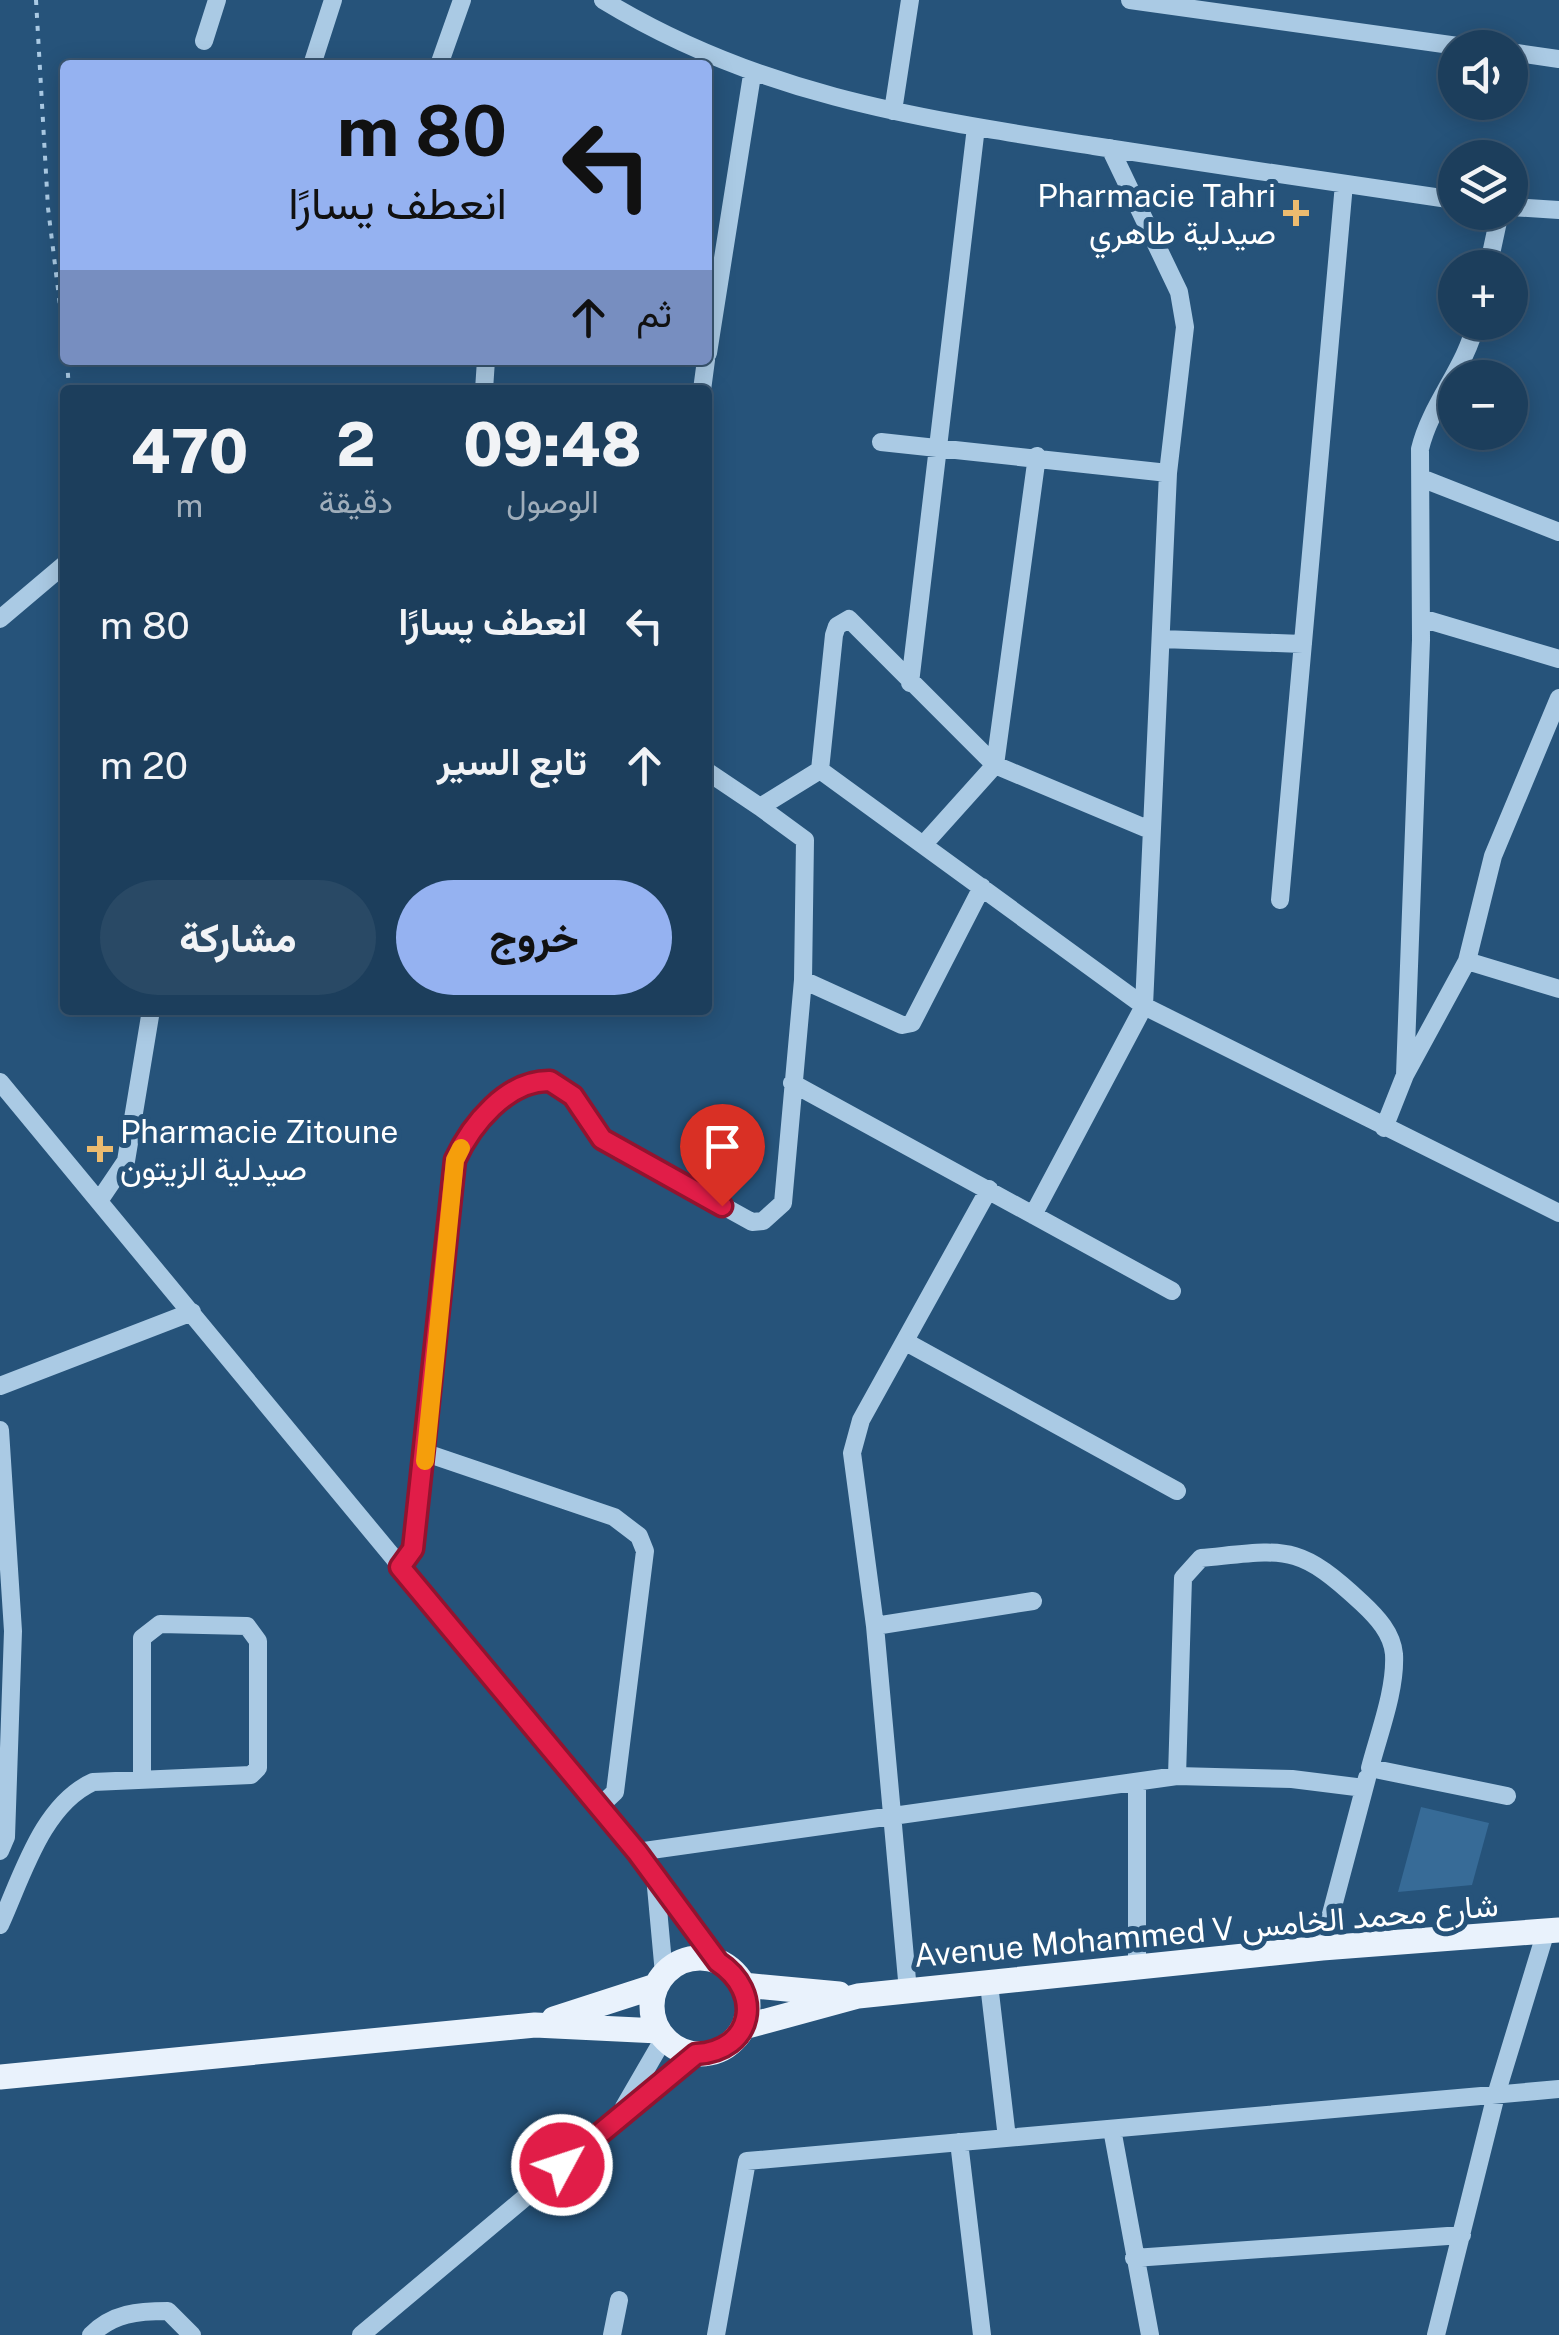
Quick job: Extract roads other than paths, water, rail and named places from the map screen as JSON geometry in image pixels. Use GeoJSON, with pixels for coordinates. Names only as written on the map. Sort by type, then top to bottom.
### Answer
{"type":"FeatureCollection","features":[{"type":"Feature","properties":{"kind":"main road","name":"Avenue Mohammed V شارع محمد الخامس"},"geometry":{"type":"LineString","coordinates":[[744,2027],[858,1996],[1322,1948],[1552,1930]]}},
{"type":"Feature","properties":{"kind":"main road"},"geometry":{"type":"LineString","coordinates":[[0,2078],[535,2025],[661,2034],[696,2054],[724,2048],[744,2027],[748,2006],[743,1985],[718,1962],[689,1959],[660,1980],[535,2025]]}},
{"type":"Feature","properties":{"kind":"main road"},"geometry":{"type":"LineString","coordinates":[[660,1980],[653,2016],[661,2034]]}},
{"type":"Feature","properties":{"kind":"main road","name":"Avenue Mohammed V شارع محمد الخامس"},"geometry":{"type":"LineString","coordinates":[[743,1985],[858,1996]]}},
{"type":"Feature","properties":{"kind":"street"},"geometry":{"type":"LineString","coordinates":[[204,41],[218,0]]}},
{"type":"Feature","properties":{"kind":"street"},"geometry":{"type":"LineString","coordinates":[[314,60],[333,0]]}},
{"type":"Feature","properties":{"kind":"street"},"geometry":{"type":"LineString","coordinates":[[442,60],[462,0]]}},
{"type":"Feature","properties":{"kind":"street"},"geometry":{"type":"LineString","coordinates":[[603,0],[651,29],[752,75],[893,111],[976,128],[1438,198]]}},
{"type":"Feature","properties":{"kind":"street"},"geometry":{"type":"LineString","coordinates":[[893,111],[910,0]]}},
{"type":"Feature","properties":{"kind":"street"},"geometry":{"type":"LineString","coordinates":[[1130,0],[1438,44]]}},
{"type":"Feature","properties":{"kind":"street"},"geometry":{"type":"LineString","coordinates":[[1197,12],[1227,0]]}},
{"type":"Feature","properties":{"kind":"street"},"geometry":{"type":"LineString","coordinates":[[1528,55],[1559,59]]}},
{"type":"Feature","properties":{"kind":"street"},"geometry":{"type":"LineString","coordinates":[[712,325],[752,75]]}},
{"type":"Feature","properties":{"kind":"street"},"geometry":{"type":"LineString","coordinates":[[910,683],[976,128]]}},
{"type":"Feature","properties":{"kind":"street"},"geometry":{"type":"LineString","coordinates":[[1033,1215],[1144,1006],[1168,472],[1185,326],[1179,292],[1110,148]]}},
{"type":"Feature","properties":{"kind":"street"},"geometry":{"type":"LineString","coordinates":[[1280,900],[1344,184]]}},
{"type":"Feature","properties":{"kind":"street"},"geometry":{"type":"LineString","coordinates":[[1528,208],[1559,210]]}},
{"type":"Feature","properties":{"kind":"street"},"geometry":{"type":"LineString","coordinates":[[1406,1075],[1421,618],[1421,478],[1426,424],[1468,340]]}},
{"type":"Feature","properties":{"kind":"street"},"geometry":{"type":"LineString","coordinates":[[880,442],[1168,472]]}},
{"type":"Feature","properties":{"kind":"street"},"geometry":{"type":"LineString","coordinates":[[924,844],[995,765],[1036,456]]}},
{"type":"Feature","properties":{"kind":"street"},"geometry":{"type":"LineString","coordinates":[[1421,478],[1559,532]]}},
{"type":"Feature","properties":{"kind":"street"},"geometry":{"type":"LineString","coordinates":[[0,618],[60,568]]}},
{"type":"Feature","properties":{"kind":"street"},"geometry":{"type":"LineString","coordinates":[[1421,618],[1559,659]]}},
{"type":"Feature","properties":{"kind":"street"},"geometry":{"type":"LineString","coordinates":[[820,770],[836,626],[854,620],[910,683],[995,765],[1150,830]]}},
{"type":"Feature","properties":{"kind":"street"},"geometry":{"type":"LineString","coordinates":[[1161,639],[1303,644]]}},
{"type":"Feature","properties":{"kind":"street"},"geometry":{"type":"LineString","coordinates":[[1384,1128],[1406,1075],[1467,961],[1494,856],[1559,698]]}},
{"type":"Feature","properties":{"kind":"street"},"geometry":{"type":"LineString","coordinates":[[760,808],[820,770]]}},
{"type":"Feature","properties":{"kind":"street"},"geometry":{"type":"LineString","coordinates":[[820,770],[1144,1006],[1559,1213]]}},
{"type":"Feature","properties":{"kind":"street"},"geometry":{"type":"LineString","coordinates":[[400,1567],[413,1549],[455,1160],[470,1128],[519,1088],[550,1081],[573,1096],[602,1139],[752,1222],[764,1222],[783,1203],[803,980],[805,840],[712,775]]}},
{"type":"Feature","properties":{"kind":"street"},"geometry":{"type":"LineString","coordinates":[[803,980],[902,1025],[912,1023],[982,887]]}},
{"type":"Feature","properties":{"kind":"street"},"geometry":{"type":"LineString","coordinates":[[1467,961],[1559,988]]}},
{"type":"Feature","properties":{"kind":"street"},"geometry":{"type":"LineString","coordinates":[[99,1201],[114,1185],[126,1161],[150,1015]]}},
{"type":"Feature","properties":{"kind":"street"},"geometry":{"type":"LineString","coordinates":[[0,1082],[637,1852],[718,1962]]}},
{"type":"Feature","properties":{"kind":"street"},"geometry":{"type":"LineString","coordinates":[[792,1083],[1172,1291]]}},
{"type":"Feature","properties":{"kind":"street"},"geometry":{"type":"LineString","coordinates":[[908,1991],[875,1626],[852,1453],[860,1420],[990,1189]]}},
{"type":"Feature","properties":{"kind":"street"},"geometry":{"type":"LineString","coordinates":[[0,1386],[192,1312]]}},
{"type":"Feature","properties":{"kind":"street"},"geometry":{"type":"LineString","coordinates":[[906,1342],[1177,1491]]}},
{"type":"Feature","properties":{"kind":"street"},"geometry":{"type":"LineString","coordinates":[[0,1430],[7,1632],[2,1842]]}},
{"type":"Feature","properties":{"kind":"street"},"geometry":{"type":"LineString","coordinates":[[426,1454],[614,1517],[639,1536],[644,1552],[615,1792],[599,1807]]}},
{"type":"Feature","properties":{"kind":"street"},"geometry":{"type":"LineString","coordinates":[[1177,1776],[1183,1578],[1201,1558],[1286,1553],[1314,1561],[1378,1618],[1394,1655],[1370,1768],[1322,1948]]}},
{"type":"Feature","properties":{"kind":"street"},"geometry":{"type":"LineString","coordinates":[[875,1626],[1033,1602]]}},
{"type":"Feature","properties":{"kind":"street"},"geometry":{"type":"LineString","coordinates":[[0,1925],[47,1825],[78,1789],[93,1782],[142,1780],[250,1775],[258,1768],[258,1641],[247,1626],[160,1624],[148,1628],[142,1638],[142,1780]]}},
{"type":"Feature","properties":{"kind":"street"},"geometry":{"type":"LineString","coordinates":[[1370,1768],[1508,1796]]}},
{"type":"Feature","properties":{"kind":"street"},"geometry":{"type":"LineString","coordinates":[[637,1852],[1177,1776],[1292,1779],[1364,1788]]}},
{"type":"Feature","properties":{"kind":"street"},"geometry":{"type":"LineString","coordinates":[[1137,1782],[1137,1968]]}},
{"type":"Feature","properties":{"kind":"street"},"geometry":{"type":"LineString","coordinates":[[654,1876],[660,1980]]}},
{"type":"Feature","properties":{"kind":"street"},"geometry":{"type":"LineString","coordinates":[[1436,2335],[1496,2095],[1552,1930]]}},
{"type":"Feature","properties":{"kind":"street"},"geometry":{"type":"LineString","coordinates":[[989,1984],[1007,2138]]}},
{"type":"Feature","properties":{"kind":"street"},"geometry":{"type":"LineString","coordinates":[[619,2116],[661,2034]]}},
{"type":"Feature","properties":{"kind":"street"},"geometry":{"type":"LineString","coordinates":[[361,2335],[696,2054]]}},
{"type":"Feature","properties":{"kind":"street"},"geometry":{"type":"LineString","coordinates":[[716,2335],[747,2161],[1559,2089]]}},
{"type":"Feature","properties":{"kind":"street"},"geometry":{"type":"LineString","coordinates":[[1112,2129],[1150,2335]]}},
{"type":"Feature","properties":{"kind":"street"},"geometry":{"type":"LineString","coordinates":[[958,2142],[982,2335]]}},
{"type":"Feature","properties":{"kind":"street"},"geometry":{"type":"LineString","coordinates":[[1134,2258],[1462,2235]]}},
{"type":"Feature","properties":{"kind":"street"},"geometry":{"type":"LineString","coordinates":[[612,2335],[620,2300]]}},
{"type":"Feature","properties":{"kind":"street"},"geometry":{"type":"LineString","coordinates":[[91,2335],[101,2325],[133,2311],[168,2310],[192,2335]]}},
{"type":"Feature","properties":{"kind":"place","name":"Pharmacie Tahri صيدلية طاهري"},"geometry":{"type":"Point","coordinates":[1296,213]}},
{"type":"Feature","properties":{"kind":"place","name":"Pharmacie Zitoune صيدلية الزيتون"},"geometry":{"type":"Point","coordinates":[100,1149]}}]}
